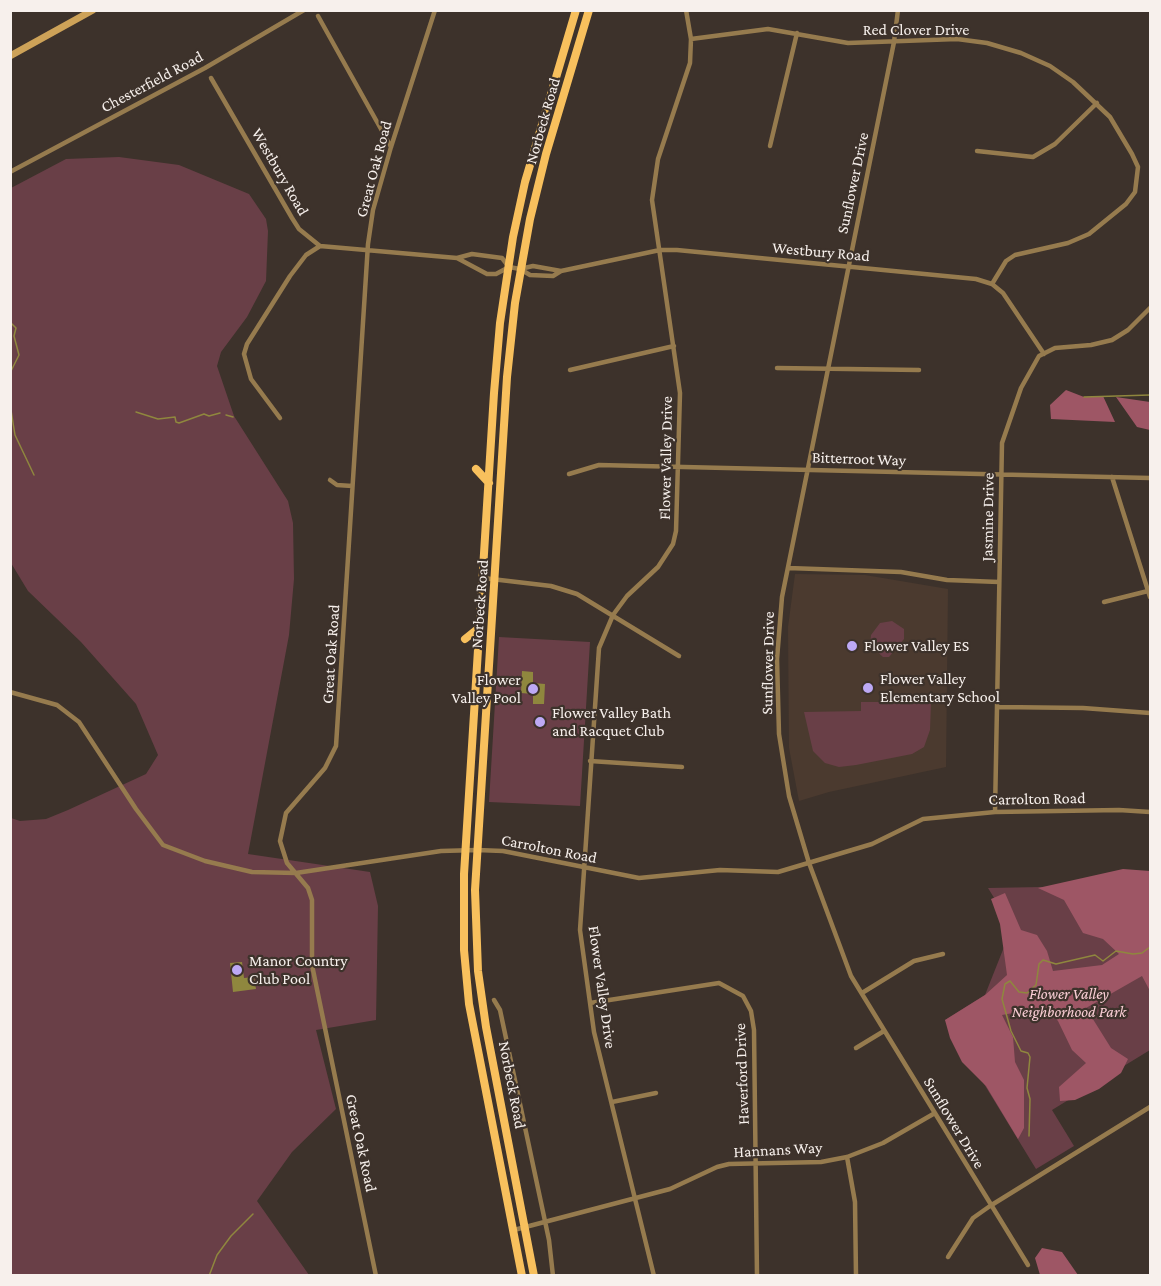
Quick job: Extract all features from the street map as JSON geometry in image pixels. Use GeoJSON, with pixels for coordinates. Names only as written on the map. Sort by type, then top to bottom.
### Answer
{"type":"FeatureCollection","features":[{"type":"Feature","properties":{"kind":"main road"},"geometry":{"type":"LineString","coordinates":[[10,56],[93,10]]}},
{"type":"Feature","properties":{"kind":"main road","name":"Norbeck Road"},"geometry":{"type":"LineString","coordinates":[[522,1275],[469,1004],[464,950],[466,850],[495,381],[508,267],[525,182],[576,10]]}},
{"type":"Feature","properties":{"kind":"main road","name":"Norbeck Road"},"geometry":{"type":"LineString","coordinates":[[534,1275],[478,971],[475,902],[477,850],[496,579],[507,377],[520,269],[546,154],[589,10]]}},
{"type":"Feature","properties":{"kind":"main road"},"geometry":{"type":"LineString","coordinates":[[476,469],[489,483]]}},
{"type":"Feature","properties":{"kind":"main road"},"geometry":{"type":"LineString","coordinates":[[465,639],[480,627]]}},
{"type":"Feature","properties":{"kind":"main road"},"geometry":{"type":"LineString","coordinates":[[470,1058],[481,1065]]}},
{"type":"Feature","properties":{"kind":"street","name":"Chesterfield Road"},"geometry":{"type":"LineString","coordinates":[[10,172],[205,68],[304,10]]}},
{"type":"Feature","properties":{"kind":"street","name":"Great Oak Road"},"geometry":{"type":"LineString","coordinates":[[376,1275],[312,965],[312,900],[308,888],[287,863],[280,841],[282,824],[292,804],[325,768],[336,746],[352,486],[373,210],[435,10]]}},
{"type":"Feature","properties":{"kind":"street","name":"Flower Valley Drive"},"geometry":{"type":"LineString","coordinates":[[654,1275],[590,1003],[580,930],[597,658],[602,637],[613,615],[627,596],[658,567],[673,544],[678,516],[680,393],[652,200],[653,179],[688,72],[691,39],[686,10]]}},
{"type":"Feature","properties":{"kind":"street","name":"Sunflower Drive"},"geometry":{"type":"LineString","coordinates":[[898,10],[894,42],[826,368],[788,568],[778,631],[779,734],[789,796],[808,863],[840,950],[884,1031],[1028,1266]]}},
{"type":"Feature","properties":{"kind":"street"},"geometry":{"type":"LineString","coordinates":[[318,16],[391,147]]}},
{"type":"Feature","properties":{"kind":"street","name":"Red Clover Drive"},"geometry":{"type":"LineString","coordinates":[[691,39],[768,29],[848,43],[957,39],[1009,49],[1050,66],[1097,103],[1110,117],[1138,167],[1135,192],[1126,204],[1089,234],[1068,243],[1015,255],[1006,261],[992,284]]}},
{"type":"Feature","properties":{"kind":"street"},"geometry":{"type":"LineString","coordinates":[[770,146],[797,33]]}},
{"type":"Feature","properties":{"kind":"street","name":"Westbury Road"},"geometry":{"type":"LineString","coordinates":[[211,78],[299,229],[320,246],[457,258],[472,254],[502,258],[508,267]]}},
{"type":"Feature","properties":{"kind":"street"},"geometry":{"type":"LineString","coordinates":[[976,151],[1033,158],[1055,144],[1097,103]]}},
{"type":"Feature","properties":{"kind":"street"},"geometry":{"type":"LineString","coordinates":[[280,417],[251,378],[244,354],[247,344],[290,276],[306,255],[320,246]]}},
{"type":"Feature","properties":{"kind":"street","name":"Westbury Road"},"geometry":{"type":"LineString","coordinates":[[457,258],[487,274],[496,274],[508,267],[520,269],[530,275],[553,276],[561,271],[660,250],[965,278],[992,284]]}},
{"type":"Feature","properties":{"kind":"street","name":"Westbury Road"},"geometry":{"type":"LineString","coordinates":[[520,269],[533,266],[561,271]]}},
{"type":"Feature","properties":{"kind":"street"},"geometry":{"type":"LineString","coordinates":[[992,284],[1011,303],[1044,354],[1055,348],[1091,345],[1112,340],[1128,330],[1150,308]]}},
{"type":"Feature","properties":{"kind":"street"},"geometry":{"type":"LineString","coordinates":[[570,370],[674,346]]}},
{"type":"Feature","properties":{"kind":"street","name":"Jasmine Drive"},"geometry":{"type":"LineString","coordinates":[[995,812],[999,707],[1002,443],[1021,388],[1033,364],[1044,354]]}},
{"type":"Feature","properties":{"kind":"street"},"geometry":{"type":"LineString","coordinates":[[777,368],[919,370]]}},
{"type":"Feature","properties":{"kind":"street","name":"Bitterroot Way"},"geometry":{"type":"LineString","coordinates":[[568,474],[599,465],[1150,478]]}},
{"type":"Feature","properties":{"kind":"street"},"geometry":{"type":"LineString","coordinates":[[1112,477],[1150,597]]}},
{"type":"Feature","properties":{"kind":"street"},"geometry":{"type":"LineString","coordinates":[[330,480],[337,485],[352,486]]}},
{"type":"Feature","properties":{"kind":"street"},"geometry":{"type":"LineString","coordinates":[[788,568],[901,572],[946,580],[999,582]]}},
{"type":"Feature","properties":{"kind":"street"},"geometry":{"type":"LineString","coordinates":[[483,578],[551,586],[578,594],[679,656]]}},
{"type":"Feature","properties":{"kind":"street"},"geometry":{"type":"LineString","coordinates":[[1104,602],[1148,591]]}},
{"type":"Feature","properties":{"kind":"street","name":"Carrolton Road"},"geometry":{"type":"LineString","coordinates":[[10,692],[57,705],[79,722],[136,809],[163,845],[206,861],[246,870],[296,873],[441,851],[477,850],[503,851],[639,878],[720,870],[778,872],[872,844],[923,819],[961,813],[1119,810],[1150,812]]}},
{"type":"Feature","properties":{"kind":"street"},"geometry":{"type":"LineString","coordinates":[[999,707],[1083,708],[1150,713]]}},
{"type":"Feature","properties":{"kind":"street"},"geometry":{"type":"LineString","coordinates":[[590,761],[681,767]]}},
{"type":"Feature","properties":{"kind":"street"},"geometry":{"type":"LineString","coordinates":[[862,993],[914,961],[943,954]]}},
{"type":"Feature","properties":{"kind":"street","name":"Haverford Drive"},"geometry":{"type":"LineString","coordinates":[[590,1003],[719,983],[743,996],[752,1011],[754,1030],[757,1275]]}},
{"type":"Feature","properties":{"kind":"street","name":"Norbeck Road"},"geometry":{"type":"LineString","coordinates":[[494,1000],[500,1010],[553,1275]]}},
{"type":"Feature","properties":{"kind":"street"},"geometry":{"type":"LineString","coordinates":[[856,1048],[884,1031]]}},
{"type":"Feature","properties":{"kind":"street"},"geometry":{"type":"LineString","coordinates":[[612,1102],[656,1093]]}},
{"type":"Feature","properties":{"kind":"street"},"geometry":{"type":"LineString","coordinates":[[948,1257],[973,1218],[1150,1107]]}},
{"type":"Feature","properties":{"kind":"street","name":"Hannans Way"},"geometry":{"type":"LineString","coordinates":[[514,1230],[670,1189],[717,1167],[756,1163],[820,1162],[847,1157],[883,1143],[935,1113]]}},
{"type":"Feature","properties":{"kind":"street"},"geometry":{"type":"LineString","coordinates":[[847,1157],[855,1202],[856,1275]]}},
{"type":"Feature","properties":{"kind":"shaded area","name":"Flower Valley Elementary School"},"geometry":{"type":"Polygon","coordinates":[[[795,574],[865,575],[948,589],[946,767],[829,792],[799,801],[789,748],[788,627],[795,574]]]}},
{"type":"Feature","properties":{"kind":"shaded area","name":"Flower Valley Pool"},"geometry":{"type":"Polygon","coordinates":[[[522,671],[533,672],[533,683],[545,684],[544,704],[533,704],[533,694],[521,693],[522,671]]]}},
{"type":"Feature","properties":{"kind":"shaded area","name":"Manor Country Club Pool"},"geometry":{"type":"Polygon","coordinates":[[[242,962],[244,978],[254,977],[256,989],[233,992],[230,963],[242,962]]]}},
{"type":"Feature","properties":{"kind":"green space"},"geometry":{"type":"Polygon","coordinates":[[[119,157],[179,165],[249,194],[266,219],[268,231],[266,281],[247,317],[221,352],[217,366],[234,416],[288,501],[293,523],[294,579],[289,635],[248,854],[370,872],[378,906],[376,1020],[316,1030],[336,1109],[292,1152],[257,1201],[309,1275],[11,1275],[11,818],[20,821],[46,819],[68,810],[146,774],[158,755],[136,704],[81,642],[28,591],[11,563],[11,188],[66,159],[119,157]]]}},
{"type":"Feature","properties":{"kind":"green space"},"geometry":{"type":"Polygon","coordinates":[[[1066,390],[1084,397],[1103,396],[1115,422],[1051,419],[1050,405],[1066,390]]]}},
{"type":"Feature","properties":{"kind":"green space"},"geometry":{"type":"Polygon","coordinates":[[[1116,397],[1150,402],[1150,430],[1137,427],[1116,397]]]}},
{"type":"Feature","properties":{"kind":"green space"},"geometry":{"type":"Polygon","coordinates":[[[892,621],[904,629],[904,639],[889,657],[883,657],[870,645],[871,635],[880,623],[892,621]]]}},
{"type":"Feature","properties":{"kind":"green space","name":"Flower Valley Bath and Racquet Club"},"geometry":{"type":"Polygon","coordinates":[[[499,637],[590,642],[580,806],[489,802],[499,637]]]}},
{"type":"Feature","properties":{"kind":"green space"},"geometry":{"type":"Polygon","coordinates":[[[861,702],[931,702],[930,730],[924,747],[912,754],[856,765],[839,767],[825,763],[813,751],[804,712],[861,711],[861,702]]]}},
{"type":"Feature","properties":{"kind":"green space"},"geometry":{"type":"Polygon","coordinates":[[[1123,869],[1150,871],[1150,991],[1142,976],[1086,1008],[1111,1048],[1128,1059],[1121,1073],[1099,1089],[1075,1100],[1060,1101],[1059,1087],[1086,1063],[1072,1050],[1058,1021],[1045,1007],[1002,1015],[1013,1037],[1015,1062],[1024,1080],[1024,1128],[1018,1139],[986,1086],[962,1062],[950,1038],[945,1020],[985,995],[1007,975],[1000,924],[991,899],[1005,893],[1021,930],[1037,935],[1047,951],[1053,971],[1102,965],[1119,954],[1103,939],[1083,933],[1064,900],[1038,888],[1123,869]]]}},
{"type":"Feature","properties":{"kind":"green space","name":"Flower Valley Neighborhood Park"},"geometry":{"type":"Polygon","coordinates":[[[1150,885],[1150,1050],[1052,1110],[1074,1146],[1036,1169],[945,1020],[985,995],[1012,927],[988,888],[1150,885]]]}},
{"type":"Feature","properties":{"kind":"green space"},"geometry":{"type":"Polygon","coordinates":[[[1042,1248],[1062,1252],[1078,1275],[1040,1275],[1035,1258],[1042,1248]]]}},
{"type":"Feature","properties":{"kind":"waterway"},"geometry":{"type":"LineString","coordinates":[[10,322],[16,328],[14,336],[19,355],[10,373]]}},
{"type":"Feature","properties":{"kind":"waterway"},"geometry":{"type":"LineString","coordinates":[[10,382],[10,392]]}},
{"type":"Feature","properties":{"kind":"waterway"},"geometry":{"type":"LineString","coordinates":[[1084,397],[1150,395]]}},
{"type":"Feature","properties":{"kind":"waterway"},"geometry":{"type":"LineString","coordinates":[[10,404],[15,435],[34,475]]}},
{"type":"Feature","properties":{"kind":"waterway"},"geometry":{"type":"LineString","coordinates":[[136,412],[158,419],[175,417],[176,422],[179,423],[204,414],[209,416],[220,413]]}},
{"type":"Feature","properties":{"kind":"waterway"},"geometry":{"type":"LineString","coordinates":[[226,415],[233,417]]}},
{"type":"Feature","properties":{"kind":"waterway"},"geometry":{"type":"LineString","coordinates":[[1029,1136],[1030,1099],[1027,1088],[1030,1057],[1028,1053],[1021,1051],[1011,1031],[1002,999],[1005,984],[1010,981],[1019,992],[1027,993],[1036,985],[1039,964],[1043,960],[1056,964],[1095,955],[1103,961],[1116,951],[1142,953],[1150,947]]}},
{"type":"Feature","properties":{"kind":"waterway"},"geometry":{"type":"LineString","coordinates":[[209,1276],[217,1255],[231,1236],[253,1214]]}},
{"type":"Feature","properties":{"kind":"place","name":"Flower Valley ES"},"geometry":{"type":"Point","coordinates":[852,646]}},
{"type":"Feature","properties":{"kind":"place","name":"Flower Valley Elementary School"},"geometry":{"type":"Point","coordinates":[868,688]}},
{"type":"Feature","properties":{"kind":"place","name":"Flower Valley Pool"},"geometry":{"type":"Point","coordinates":[533,689]}},
{"type":"Feature","properties":{"kind":"place","name":"Flower Valley Bath and Racquet Club"},"geometry":{"type":"Point","coordinates":[540,722]}},
{"type":"Feature","properties":{"kind":"place","name":"Manor Country Club Pool"},"geometry":{"type":"Point","coordinates":[237,970]}}]}
